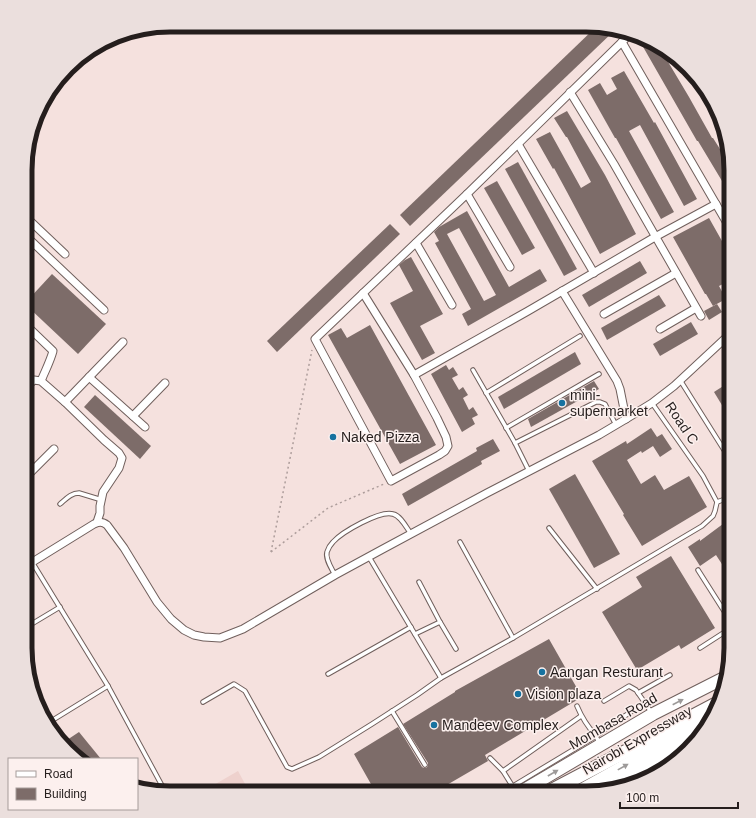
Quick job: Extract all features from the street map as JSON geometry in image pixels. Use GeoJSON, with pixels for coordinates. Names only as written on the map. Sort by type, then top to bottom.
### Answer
{"type":"FeatureCollection","features":[{"type":"Feature","properties":{"kind":"highway","name":"Mombasa Road"},"geometry":{"type":"LineString","coordinates":[[524,786],[598,741],[720,680]]}},
{"type":"Feature","properties":{"kind":"highway"},"geometry":{"type":"LineString","coordinates":[[560,786],[711,707]]}},
{"type":"Feature","properties":{"kind":"highway","name":"Nairobi Expressway"},"geometry":{"type":"LineString","coordinates":[[589,786],[701,723]]}},
{"type":"Feature","properties":{"kind":"highway","name":"Nairobi Expressway"},"geometry":{"type":"LineString","coordinates":[[624,780],[683,746]]}},
{"type":"Feature","properties":{"kind":"street"},"geometry":{"type":"LineString","coordinates":[[363,293],[414,375],[437,418],[446,437],[448,446],[440,455],[391,481],[315,339],[363,293],[416,243],[467,194],[626,38]]}},
{"type":"Feature","properties":{"kind":"street"},"geometry":{"type":"LineString","coordinates":[[622,42],[724,218]]}},
{"type":"Feature","properties":{"kind":"street"},"geometry":{"type":"LineString","coordinates":[[570,92],[614,164],[701,316]]}},
{"type":"Feature","properties":{"kind":"street"},"geometry":{"type":"LineString","coordinates":[[518,144],[594,273]]}},
{"type":"Feature","properties":{"kind":"street"},"geometry":{"type":"LineString","coordinates":[[467,194],[510,267]]}},
{"type":"Feature","properties":{"kind":"street"},"geometry":{"type":"LineString","coordinates":[[414,375],[655,237],[716,204]]}},
{"type":"Feature","properties":{"kind":"street"},"geometry":{"type":"LineString","coordinates":[[32,223],[65,254]]}},
{"type":"Feature","properties":{"kind":"street"},"geometry":{"type":"LineString","coordinates":[[32,242],[104,310]]}},
{"type":"Feature","properties":{"kind":"street"},"geometry":{"type":"LineString","coordinates":[[416,243],[452,304]]}},
{"type":"Feature","properties":{"kind":"street"},"geometry":{"type":"LineString","coordinates":[[604,314],[676,273]]}},
{"type":"Feature","properties":{"kind":"street"},"geometry":{"type":"LineString","coordinates":[[562,291],[620,388],[626,419]]}},
{"type":"Feature","properties":{"kind":"street"},"geometry":{"type":"LineString","coordinates":[[660,329],[696,308]]}},
{"type":"Feature","properties":{"kind":"street"},"geometry":{"type":"LineString","coordinates":[[32,331],[53,351],[51,360],[41,381]]}},
{"type":"Feature","properties":{"kind":"street","name":"Road C"},"geometry":{"type":"LineString","coordinates":[[652,403],[680,380],[724,339]]}},
{"type":"Feature","properties":{"kind":"street"},"geometry":{"type":"LineString","coordinates":[[65,402],[124,342]]}},
{"type":"Feature","properties":{"kind":"street"},"geometry":{"type":"LineString","coordinates":[[90,377],[145,427]]}},
{"type":"Feature","properties":{"kind":"street"},"geometry":{"type":"LineString","coordinates":[[32,382],[34,380],[41,381],[104,440],[119,452],[122,458],[119,468],[103,492],[97,522]]}},
{"type":"Feature","properties":{"kind":"street"},"geometry":{"type":"LineString","coordinates":[[133,416],[165,383]]}},
{"type":"Feature","properties":{"kind":"street"},"geometry":{"type":"LineString","coordinates":[[32,562],[97,522],[107,524],[124,548],[157,602],[171,619],[184,630],[194,635],[220,638],[243,629],[335,575],[529,470],[616,425],[652,403]]}},
{"type":"Feature","properties":{"kind":"street"},"geometry":{"type":"LineString","coordinates":[[32,470],[54,448]]}},
{"type":"Feature","properties":{"kind":"lane"},"geometry":{"type":"LineString","coordinates":[[486,393],[580,336]]}},
{"type":"Feature","properties":{"kind":"lane"},"geometry":{"type":"LineString","coordinates":[[473,370],[529,470]]}},
{"type":"Feature","properties":{"kind":"lane"},"geometry":{"type":"LineString","coordinates":[[506,428],[598,374]]}},
{"type":"Feature","properties":{"kind":"lane"},"geometry":{"type":"LineString","coordinates":[[680,380],[724,450]]}},
{"type":"Feature","properties":{"kind":"lane"},"geometry":{"type":"LineString","coordinates":[[515,443],[596,402],[605,404],[616,425]]}},
{"type":"Feature","properties":{"kind":"lane","name":"Road C"},"geometry":{"type":"LineString","coordinates":[[652,403],[703,476],[717,502]]}},
{"type":"Feature","properties":{"kind":"lane"},"geometry":{"type":"LineString","coordinates":[[60,504],[71,494],[75,493],[102,500]]}},
{"type":"Feature","properties":{"kind":"lane"},"geometry":{"type":"LineString","coordinates":[[203,702],[234,684],[245,691],[286,767],[292,769],[319,757],[441,678],[513,638],[702,526],[713,516],[717,502],[724,500]]}},
{"type":"Feature","properties":{"kind":"lane"},"geometry":{"type":"LineString","coordinates":[[335,575],[327,557],[327,552],[332,543],[342,534],[354,527],[383,514],[393,514],[401,519],[411,534]]}},
{"type":"Feature","properties":{"kind":"lane"},"geometry":{"type":"LineString","coordinates":[[549,528],[597,589]]}},
{"type":"Feature","properties":{"kind":"lane"},"geometry":{"type":"LineString","coordinates":[[460,542],[513,638]]}},
{"type":"Feature","properties":{"kind":"lane"},"geometry":{"type":"LineString","coordinates":[[369,557],[441,678]]}},
{"type":"Feature","properties":{"kind":"lane"},"geometry":{"type":"LineString","coordinates":[[32,568],[60,607],[108,686],[162,786]]}},
{"type":"Feature","properties":{"kind":"lane"},"geometry":{"type":"LineString","coordinates":[[698,570],[724,611]]}},
{"type":"Feature","properties":{"kind":"lane"},"geometry":{"type":"LineString","coordinates":[[419,582],[456,649]]}},
{"type":"Feature","properties":{"kind":"lane"},"geometry":{"type":"LineString","coordinates":[[32,624],[60,607]]}},
{"type":"Feature","properties":{"kind":"lane"},"geometry":{"type":"LineString","coordinates":[[415,634],[440,622]]}},
{"type":"Feature","properties":{"kind":"lane"},"geometry":{"type":"LineString","coordinates":[[328,674],[411,627]]}},
{"type":"Feature","properties":{"kind":"lane"},"geometry":{"type":"LineString","coordinates":[[700,648],[724,633]]}},
{"type":"Feature","properties":{"kind":"lane"},"geometry":{"type":"LineString","coordinates":[[638,693],[670,675]]}},
{"type":"Feature","properties":{"kind":"lane"},"geometry":{"type":"LineString","coordinates":[[53,720],[108,686]]}},
{"type":"Feature","properties":{"kind":"lane"},"geometry":{"type":"LineString","coordinates":[[604,701],[629,686],[636,690],[653,714]]}},
{"type":"Feature","properties":{"kind":"lane"},"geometry":{"type":"LineString","coordinates":[[577,706],[587,726],[598,741],[612,724],[645,703]]}},
{"type":"Feature","properties":{"kind":"lane"},"geometry":{"type":"LineString","coordinates":[[392,711],[425,765]]}},
{"type":"Feature","properties":{"kind":"lane"},"geometry":{"type":"LineString","coordinates":[[503,771],[581,716]]}},
{"type":"Feature","properties":{"kind":"lane"},"geometry":{"type":"LineString","coordinates":[[490,758],[503,771],[513,786]]}},
{"type":"Feature","properties":{"kind":"path"},"geometry":{"type":"LineString","coordinates":[[315,339],[271,552],[328,508],[391,481]]}},
{"type":"Feature","properties":{"kind":"shaded area"},"geometry":{"type":"Polygon","coordinates":[[[698,89],[710,109],[715,120],[698,89]]]}},
{"type":"Feature","properties":{"kind":"shaded area"},"geometry":{"type":"Polygon","coordinates":[[[238,771],[246,786],[212,786],[238,771]]]}},
{"type":"Feature","properties":{"kind":"building"},"geometry":{"type":"Polygon","coordinates":[[[590,32],[610,34],[410,226],[400,215],[590,32]]]}},
{"type":"Feature","properties":{"kind":"building"},"geometry":{"type":"Polygon","coordinates":[[[642,44],[666,58],[723,154],[724,184],[697,141],[642,44]]]}},
{"type":"Feature","properties":{"kind":"building"},"geometry":{"type":"Polygon","coordinates":[[[624,71],[654,123],[655,122],[697,199],[684,206],[640,125],[629,131],[674,212],[661,219],[588,90],[600,83],[607,95],[617,89],[611,78],[624,71]]]}},
{"type":"Feature","properties":{"kind":"building"},"geometry":{"type":"Polygon","coordinates":[[[567,111],[605,175],[636,234],[600,254],[554,168],[553,169],[536,139],[550,132],[581,188],[591,182],[567,137],[554,118],[567,111]]]}},
{"type":"Feature","properties":{"kind":"building"},"geometry":{"type":"Polygon","coordinates":[[[518,162],[577,269],[564,276],[505,169],[518,162]]]}},
{"type":"Feature","properties":{"kind":"building"},"geometry":{"type":"Polygon","coordinates":[[[497,181],[535,248],[522,255],[484,188],[497,181]]]}},
{"type":"Feature","properties":{"kind":"building"},"geometry":{"type":"Polygon","coordinates":[[[467,211],[509,287],[540,269],[547,281],[468,326],[462,314],[471,309],[435,243],[439,241],[434,232],[439,227],[467,211]],[[459,228],[447,234],[484,301],[496,295],[459,228]]]}},
{"type":"Feature","properties":{"kind":"building"},"geometry":{"type":"Polygon","coordinates":[[[709,218],[724,245],[724,284],[719,286],[724,295],[724,300],[713,306],[673,237],[709,218]]]}},
{"type":"Feature","properties":{"kind":"building"},"geometry":{"type":"Polygon","coordinates":[[[390,224],[400,234],[277,352],[267,341],[390,224]]]}},
{"type":"Feature","properties":{"kind":"building"},"geometry":{"type":"Polygon","coordinates":[[[411,257],[443,314],[420,326],[435,353],[422,360],[390,303],[413,291],[399,265],[411,257]]]}},
{"type":"Feature","properties":{"kind":"building"},"geometry":{"type":"Polygon","coordinates":[[[640,261],[647,273],[589,307],[582,295],[640,261]]]}},
{"type":"Feature","properties":{"kind":"building"},"geometry":{"type":"Polygon","coordinates":[[[52,274],[106,324],[78,354],[32,311],[32,296],[52,274]]]}},
{"type":"Feature","properties":{"kind":"building"},"geometry":{"type":"Polygon","coordinates":[[[659,295],[666,306],[607,340],[601,328],[659,295]]]}},
{"type":"Feature","properties":{"kind":"building"},"geometry":{"type":"Polygon","coordinates":[[[717,304],[722,312],[709,320],[704,311],[717,304]]]}},
{"type":"Feature","properties":{"kind":"building"},"geometry":{"type":"Polygon","coordinates":[[[691,322],[698,334],[660,356],[653,344],[691,322]]]}},
{"type":"Feature","properties":{"kind":"building"},"geometry":{"type":"Polygon","coordinates":[[[370,325],[436,445],[400,464],[328,335],[341,328],[347,338],[370,325]]]}},
{"type":"Feature","properties":{"kind":"building"},"geometry":{"type":"Polygon","coordinates":[[[575,352],[581,364],[504,409],[498,397],[575,352]]]}},
{"type":"Feature","properties":{"kind":"building"},"geometry":{"type":"Polygon","coordinates":[[[446,365],[449,370],[453,367],[458,375],[452,378],[459,390],[463,387],[468,395],[463,398],[469,410],[473,407],[478,415],[472,418],[475,424],[462,432],[431,374],[446,365]]]}},
{"type":"Feature","properties":{"kind":"building","name":"mini- supermarket"},"geometry":{"type":"Polygon","coordinates":[[[594,381],[599,389],[531,427],[528,419],[594,381]]]}},
{"type":"Feature","properties":{"kind":"building"},"geometry":{"type":"Polygon","coordinates":[[[724,386],[724,408],[714,392],[724,386]]]}},
{"type":"Feature","properties":{"kind":"building"},"geometry":{"type":"Polygon","coordinates":[[[95,395],[151,446],[140,459],[84,407],[95,395]]]}},
{"type":"Feature","properties":{"kind":"building"},"geometry":{"type":"Polygon","coordinates":[[[651,428],[657,437],[662,434],[672,449],[660,457],[653,446],[642,453],[641,451],[627,460],[641,484],[655,475],[664,490],[689,476],[707,507],[642,546],[592,461],[626,441],[627,444],[651,428]]]}},
{"type":"Feature","properties":{"kind":"building"},"geometry":{"type":"Polygon","coordinates":[[[493,439],[500,451],[481,461],[482,464],[408,506],[402,494],[477,451],[476,448],[493,439]]]}},
{"type":"Feature","properties":{"kind":"building"},"geometry":{"type":"Polygon","coordinates":[[[575,474],[620,554],[594,568],[549,489],[575,474]]]}},
{"type":"Feature","properties":{"kind":"building"},"geometry":{"type":"Polygon","coordinates":[[[724,523],[724,567],[716,555],[700,566],[688,547],[700,539],[700,541],[724,523]]]}},
{"type":"Feature","properties":{"kind":"building"},"geometry":{"type":"Polygon","coordinates":[[[671,556],[715,628],[681,649],[679,645],[637,670],[602,612],[642,587],[636,577],[671,556]]]}},
{"type":"Feature","properties":{"kind":"building"},"geometry":{"type":"Polygon","coordinates":[[[549,639],[582,697],[485,755],[488,761],[445,786],[372,786],[354,754],[398,727],[422,767],[426,768],[428,763],[403,724],[455,691],[549,639]]]}},
{"type":"Feature","properties":{"kind":"building"},"geometry":{"type":"Polygon","coordinates":[[[79,732],[100,758],[88,758],[67,740],[79,732]]]}},
{"type":"Feature","properties":{"kind":"place","name":"mini- supermarket"},"geometry":{"type":"Point","coordinates":[562,403]}},
{"type":"Feature","properties":{"kind":"place","name":"Naked Pizza"},"geometry":{"type":"Point","coordinates":[333,437]}},
{"type":"Feature","properties":{"kind":"place","name":"Aangan Resturant"},"geometry":{"type":"Point","coordinates":[542,672]}},
{"type":"Feature","properties":{"kind":"place","name":"Vision plaza"},"geometry":{"type":"Point","coordinates":[518,694]}},
{"type":"Feature","properties":{"kind":"place","name":"Mandeev Complex"},"geometry":{"type":"Point","coordinates":[434,725]}}]}
